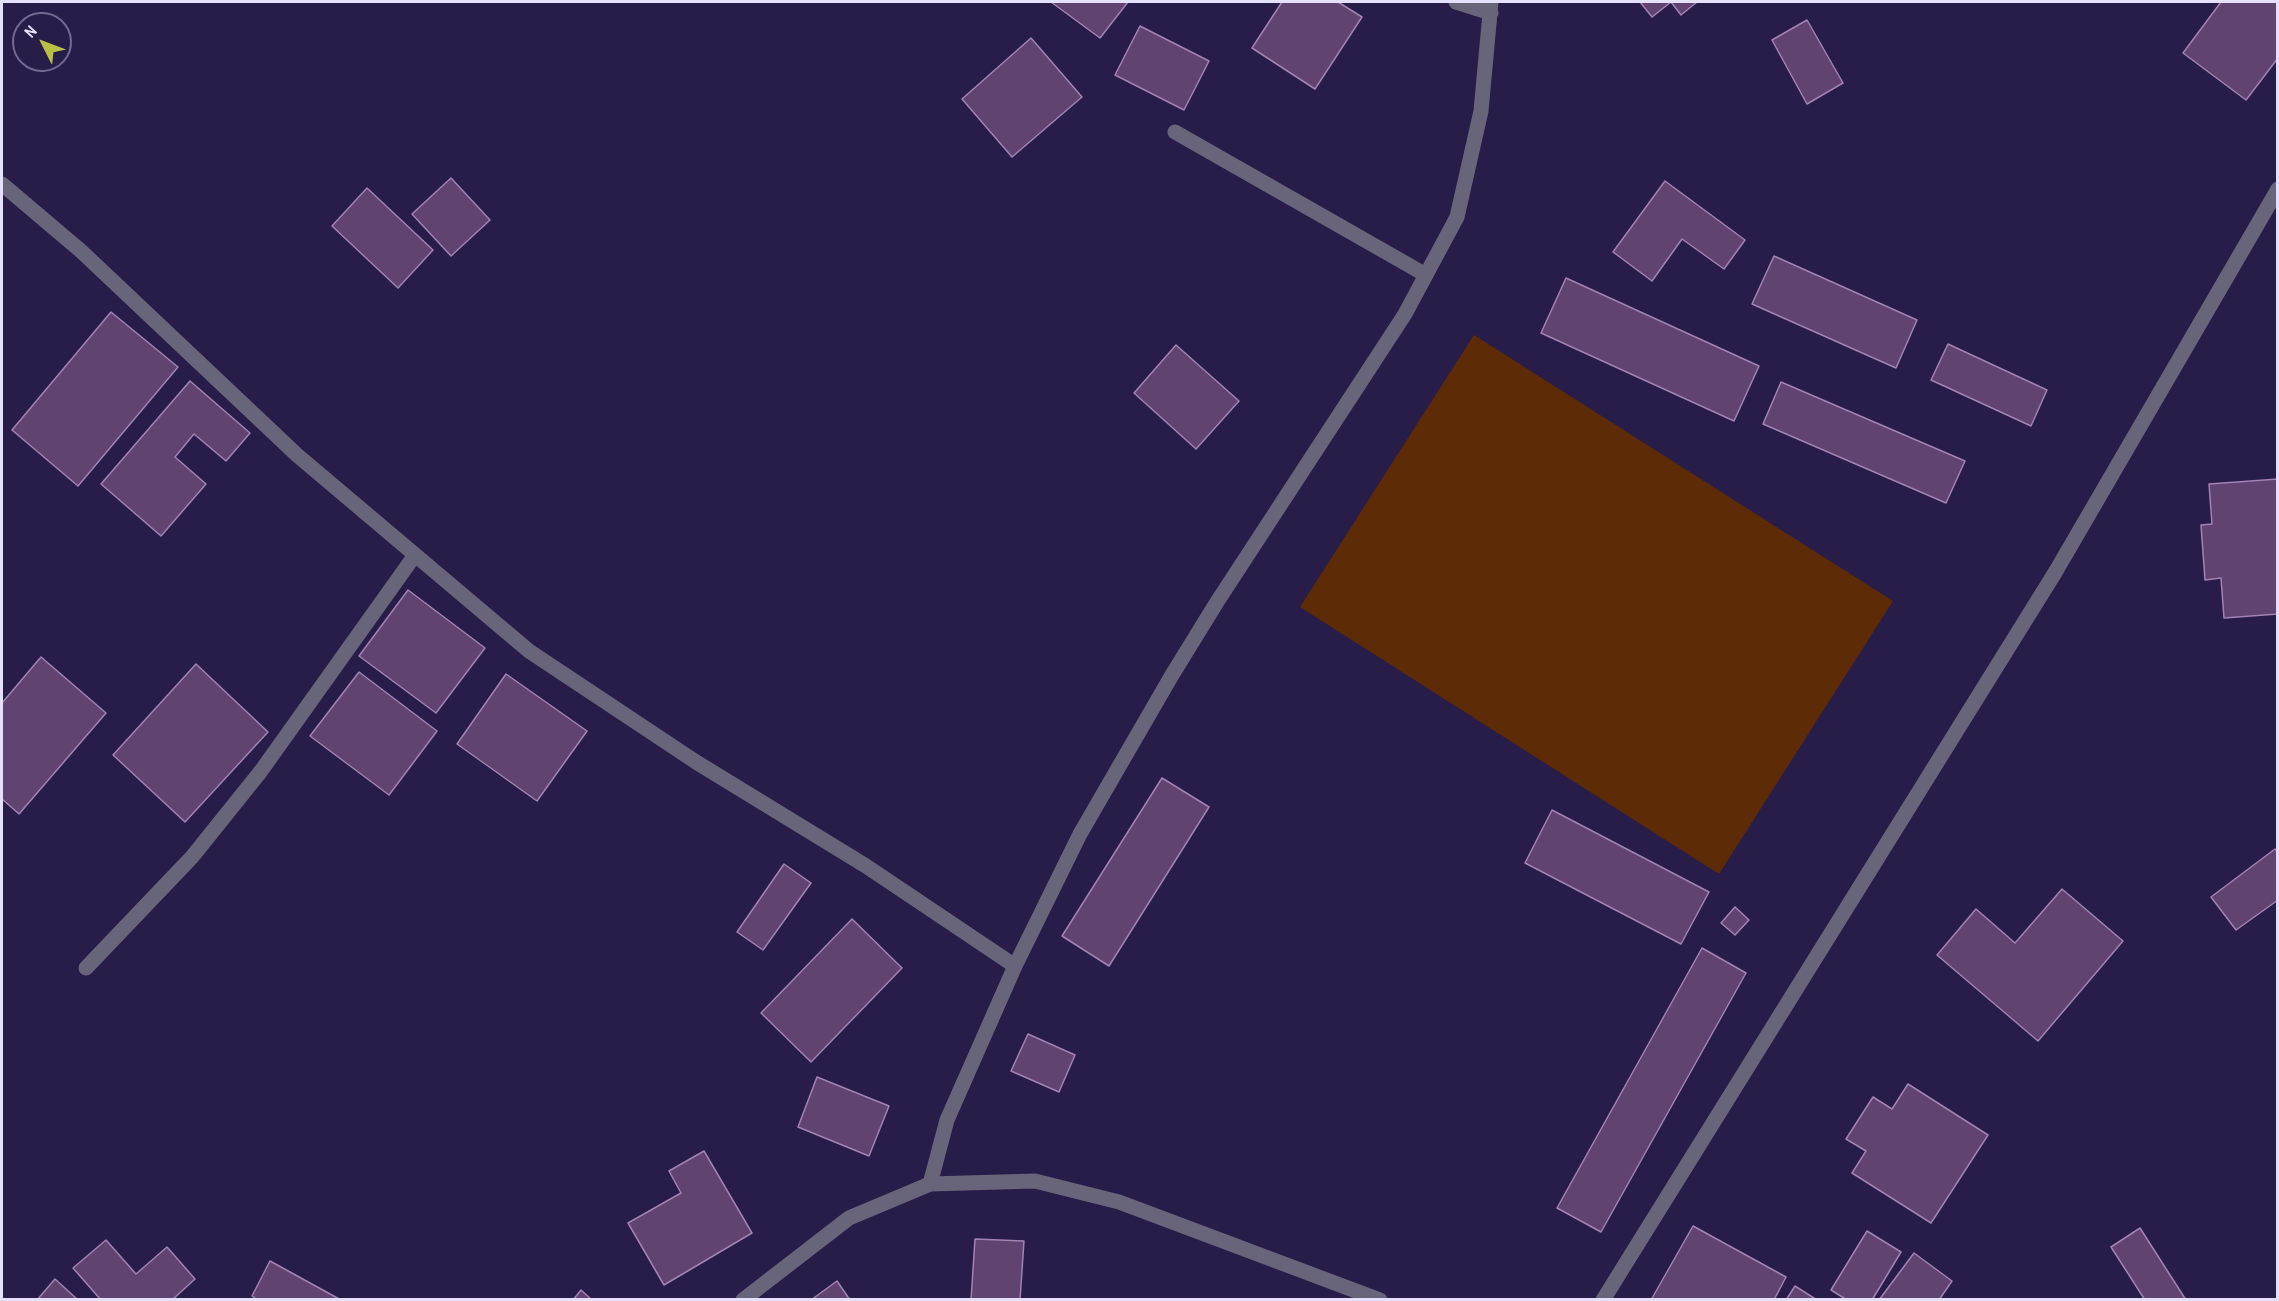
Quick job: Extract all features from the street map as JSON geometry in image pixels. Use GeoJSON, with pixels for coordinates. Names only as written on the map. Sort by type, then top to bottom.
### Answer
{"type":"FeatureCollection","features":[{"type":"Feature","properties":{"kind":"street"},"geometry":{"type":"LineString","coordinates":[[930,1184],[947,1120],[1015,966],[1080,834],[1217,602],[1405,314],[1457,217],[1481,111],[1491,7],[1456,2]]}},
{"type":"Feature","properties":{"kind":"street"},"geometry":{"type":"LineString","coordinates":[[1176,132],[1426,276]]}},
{"type":"Feature","properties":{"kind":"street"},"geometry":{"type":"LineString","coordinates":[[2,184],[81,251],[297,455],[529,651],[696,762],[866,866],[1015,966]]}},
{"type":"Feature","properties":{"kind":"street"},"geometry":{"type":"LineString","coordinates":[[1603,1299],[2056,571],[2277,189]]}},
{"type":"Feature","properties":{"kind":"street"},"geometry":{"type":"LineString","coordinates":[[86,968],[192,857],[261,771],[415,555]]}},
{"type":"Feature","properties":{"kind":"street"},"geometry":{"type":"LineString","coordinates":[[743,1299],[849,1218],[930,1184],[1035,1181],[1119,1202],[1380,1299]]}},
{"type":"Feature","properties":{"kind":"shaded area"},"geometry":{"type":"Polygon","coordinates":[[[1474,335],[1893,601],[1719,874],[1300,607],[1474,335]]]}},
{"type":"Feature","properties":{"kind":"building"},"geometry":{"type":"Polygon","coordinates":[[[1051,2],[1128,2],[1100,38],[1051,2]]]}},
{"type":"Feature","properties":{"kind":"building"},"geometry":{"type":"Polygon","coordinates":[[[1282,2],[1338,2],[1362,17],[1315,89],[1252,48],[1282,2]]]}},
{"type":"Feature","properties":{"kind":"building"},"geometry":{"type":"Polygon","coordinates":[[[1640,2],[1671,2],[1652,17],[1640,2]]]}},
{"type":"Feature","properties":{"kind":"building"},"geometry":{"type":"Polygon","coordinates":[[[1671,2],[1697,2],[1681,15],[1671,2]]]}},
{"type":"Feature","properties":{"kind":"building"},"geometry":{"type":"Polygon","coordinates":[[[2221,2],[2278,2],[2278,58],[2246,100],[2183,53],[2221,2]]]}},
{"type":"Feature","properties":{"kind":"building"},"geometry":{"type":"Polygon","coordinates":[[[1807,20],[1843,83],[1807,104],[1772,40],[1807,20]]]}},
{"type":"Feature","properties":{"kind":"building"},"geometry":{"type":"Polygon","coordinates":[[[1140,26],[1209,61],[1184,110],[1115,75],[1140,26]]]}},
{"type":"Feature","properties":{"kind":"building"},"geometry":{"type":"Polygon","coordinates":[[[1031,38],[1082,97],[1012,157],[962,99],[1031,38]]]}},
{"type":"Feature","properties":{"kind":"building"},"geometry":{"type":"Polygon","coordinates":[[[451,178],[490,220],[451,256],[412,214],[451,178]]]}},
{"type":"Feature","properties":{"kind":"building"},"geometry":{"type":"Polygon","coordinates":[[[1665,181],[1745,240],[1724,269],[1682,239],[1652,281],[1613,252],[1665,181]]]}},
{"type":"Feature","properties":{"kind":"building"},"geometry":{"type":"Polygon","coordinates":[[[367,188],[433,250],[398,288],[332,226],[367,188]]]}},
{"type":"Feature","properties":{"kind":"building"},"geometry":{"type":"Polygon","coordinates":[[[1774,256],[1917,320],[1896,368],[1752,304],[1774,256]]]}},
{"type":"Feature","properties":{"kind":"building"},"geometry":{"type":"Polygon","coordinates":[[[1566,278],[1759,366],[1734,421],[1541,333],[1566,278]]]}},
{"type":"Feature","properties":{"kind":"building"},"geometry":{"type":"Polygon","coordinates":[[[111,312],[178,367],[78,486],[12,430],[111,312]]]}},
{"type":"Feature","properties":{"kind":"building"},"geometry":{"type":"Polygon","coordinates":[[[1948,344],[2047,390],[2031,426],[1931,380],[1948,344]]]}},
{"type":"Feature","properties":{"kind":"building"},"geometry":{"type":"Polygon","coordinates":[[[1176,345],[1239,401],[1196,449],[1134,393],[1176,345]]]}},
{"type":"Feature","properties":{"kind":"building"},"geometry":{"type":"Polygon","coordinates":[[[190,381],[250,433],[226,461],[194,434],[175,457],[206,484],[161,536],[101,484],[190,381]]]}},
{"type":"Feature","properties":{"kind":"building"},"geometry":{"type":"Polygon","coordinates":[[[1781,382],[1965,461],[1946,503],[1763,424],[1781,382]]]}},
{"type":"Feature","properties":{"kind":"building"},"geometry":{"type":"Polygon","coordinates":[[[2278,479],[2278,614],[2224,618],[2221,578],[2205,580],[2201,525],[2212,524],[2209,484],[2278,479]]]}},
{"type":"Feature","properties":{"kind":"building"},"geometry":{"type":"Polygon","coordinates":[[[408,590],[485,648],[436,713],[359,656],[408,590]]]}},
{"type":"Feature","properties":{"kind":"building"},"geometry":{"type":"Polygon","coordinates":[[[41,657],[106,713],[19,814],[2,799],[2,703],[41,657]]]}},
{"type":"Feature","properties":{"kind":"building"},"geometry":{"type":"Polygon","coordinates":[[[196,664],[268,732],[185,822],[113,755],[196,664]]]}},
{"type":"Feature","properties":{"kind":"building"},"geometry":{"type":"Polygon","coordinates":[[[359,672],[437,731],[389,795],[310,736],[359,672]]]}},
{"type":"Feature","properties":{"kind":"building"},"geometry":{"type":"Polygon","coordinates":[[[506,674],[587,731],[537,801],[457,744],[506,674]]]}},
{"type":"Feature","properties":{"kind":"building"},"geometry":{"type":"Polygon","coordinates":[[[1162,778],[1209,807],[1109,966],[1062,936],[1162,778]]]}},
{"type":"Feature","properties":{"kind":"building"},"geometry":{"type":"Polygon","coordinates":[[[1552,810],[1709,892],[1681,944],[1525,863],[1552,810]]]}},
{"type":"Feature","properties":{"kind":"building"},"geometry":{"type":"Polygon","coordinates":[[[2275,849],[2278,852],[2278,900],[2236,930],[2211,897],[2275,849]]]}},
{"type":"Feature","properties":{"kind":"building"},"geometry":{"type":"Polygon","coordinates":[[[784,864],[811,883],[763,950],[737,932],[784,864]]]}},
{"type":"Feature","properties":{"kind":"building"},"geometry":{"type":"Polygon","coordinates":[[[2062,889],[2123,941],[2038,1041],[1937,955],[1976,909],[2015,943],[2062,889]]]}},
{"type":"Feature","properties":{"kind":"building"},"geometry":{"type":"Polygon","coordinates":[[[1735,907],[1749,920],[1735,935],[1721,923],[1735,907]]]}},
{"type":"Feature","properties":{"kind":"building"},"geometry":{"type":"Polygon","coordinates":[[[852,919],[902,968],[811,1062],[761,1013],[852,919]]]}},
{"type":"Feature","properties":{"kind":"building"},"geometry":{"type":"Polygon","coordinates":[[[1702,948],[1746,973],[1601,1232],[1557,1208],[1702,948]]]}},
{"type":"Feature","properties":{"kind":"building"},"geometry":{"type":"Polygon","coordinates":[[[1028,1034],[1075,1055],[1059,1092],[1011,1071],[1028,1034]]]}},
{"type":"Feature","properties":{"kind":"building"},"geometry":{"type":"Polygon","coordinates":[[[817,1077],[889,1106],[869,1156],[798,1127],[817,1077]]]}},
{"type":"Feature","properties":{"kind":"building"},"geometry":{"type":"Polygon","coordinates":[[[1908,1084],[1988,1135],[1931,1223],[1852,1173],[1866,1151],[1846,1139],[1873,1097],[1892,1109],[1908,1084]]]}},
{"type":"Feature","properties":{"kind":"building"},"geometry":{"type":"Polygon","coordinates":[[[704,1151],[752,1233],[664,1285],[628,1223],[681,1193],[669,1171],[704,1151]]]}},
{"type":"Feature","properties":{"kind":"building"},"geometry":{"type":"Polygon","coordinates":[[[1693,1226],[1786,1277],[1774,1300],[1651,1300],[1693,1226]]]}},
{"type":"Feature","properties":{"kind":"building"},"geometry":{"type":"Polygon","coordinates":[[[2140,1228],[2186,1300],[2145,1300],[2111,1247],[2140,1228]]]}},
{"type":"Feature","properties":{"kind":"building"},"geometry":{"type":"Polygon","coordinates":[[[1867,1231],[1901,1252],[1872,1300],[1847,1300],[1831,1290],[1867,1231]]]}},
{"type":"Feature","properties":{"kind":"building"},"geometry":{"type":"Polygon","coordinates":[[[975,1239],[1024,1241],[1020,1300],[971,1300],[975,1239]]]}},
{"type":"Feature","properties":{"kind":"building"},"geometry":{"type":"Polygon","coordinates":[[[106,1240],[136,1274],[167,1247],[195,1279],[172,1300],[101,1300],[73,1268],[106,1240]]]}},
{"type":"Feature","properties":{"kind":"building"},"geometry":{"type":"Polygon","coordinates":[[[1914,1253],[1952,1281],[1939,1300],[1879,1300],[1914,1253]]]}},
{"type":"Feature","properties":{"kind":"building"},"geometry":{"type":"Polygon","coordinates":[[[270,1261],[341,1300],[258,1300],[252,1296],[270,1261]]]}},
{"type":"Feature","properties":{"kind":"building"},"geometry":{"type":"Polygon","coordinates":[[[55,1279],[78,1300],[37,1300],[55,1279]]]}},
{"type":"Feature","properties":{"kind":"building"},"geometry":{"type":"Polygon","coordinates":[[[837,1281],[850,1300],[811,1300],[837,1281]]]}},
{"type":"Feature","properties":{"kind":"building"},"geometry":{"type":"Polygon","coordinates":[[[1795,1286],[1817,1300],[1786,1300],[1795,1286]]]}},
{"type":"Feature","properties":{"kind":"building"},"geometry":{"type":"Polygon","coordinates":[[[581,1290],[592,1300],[573,1300],[581,1290]]]}}]}
